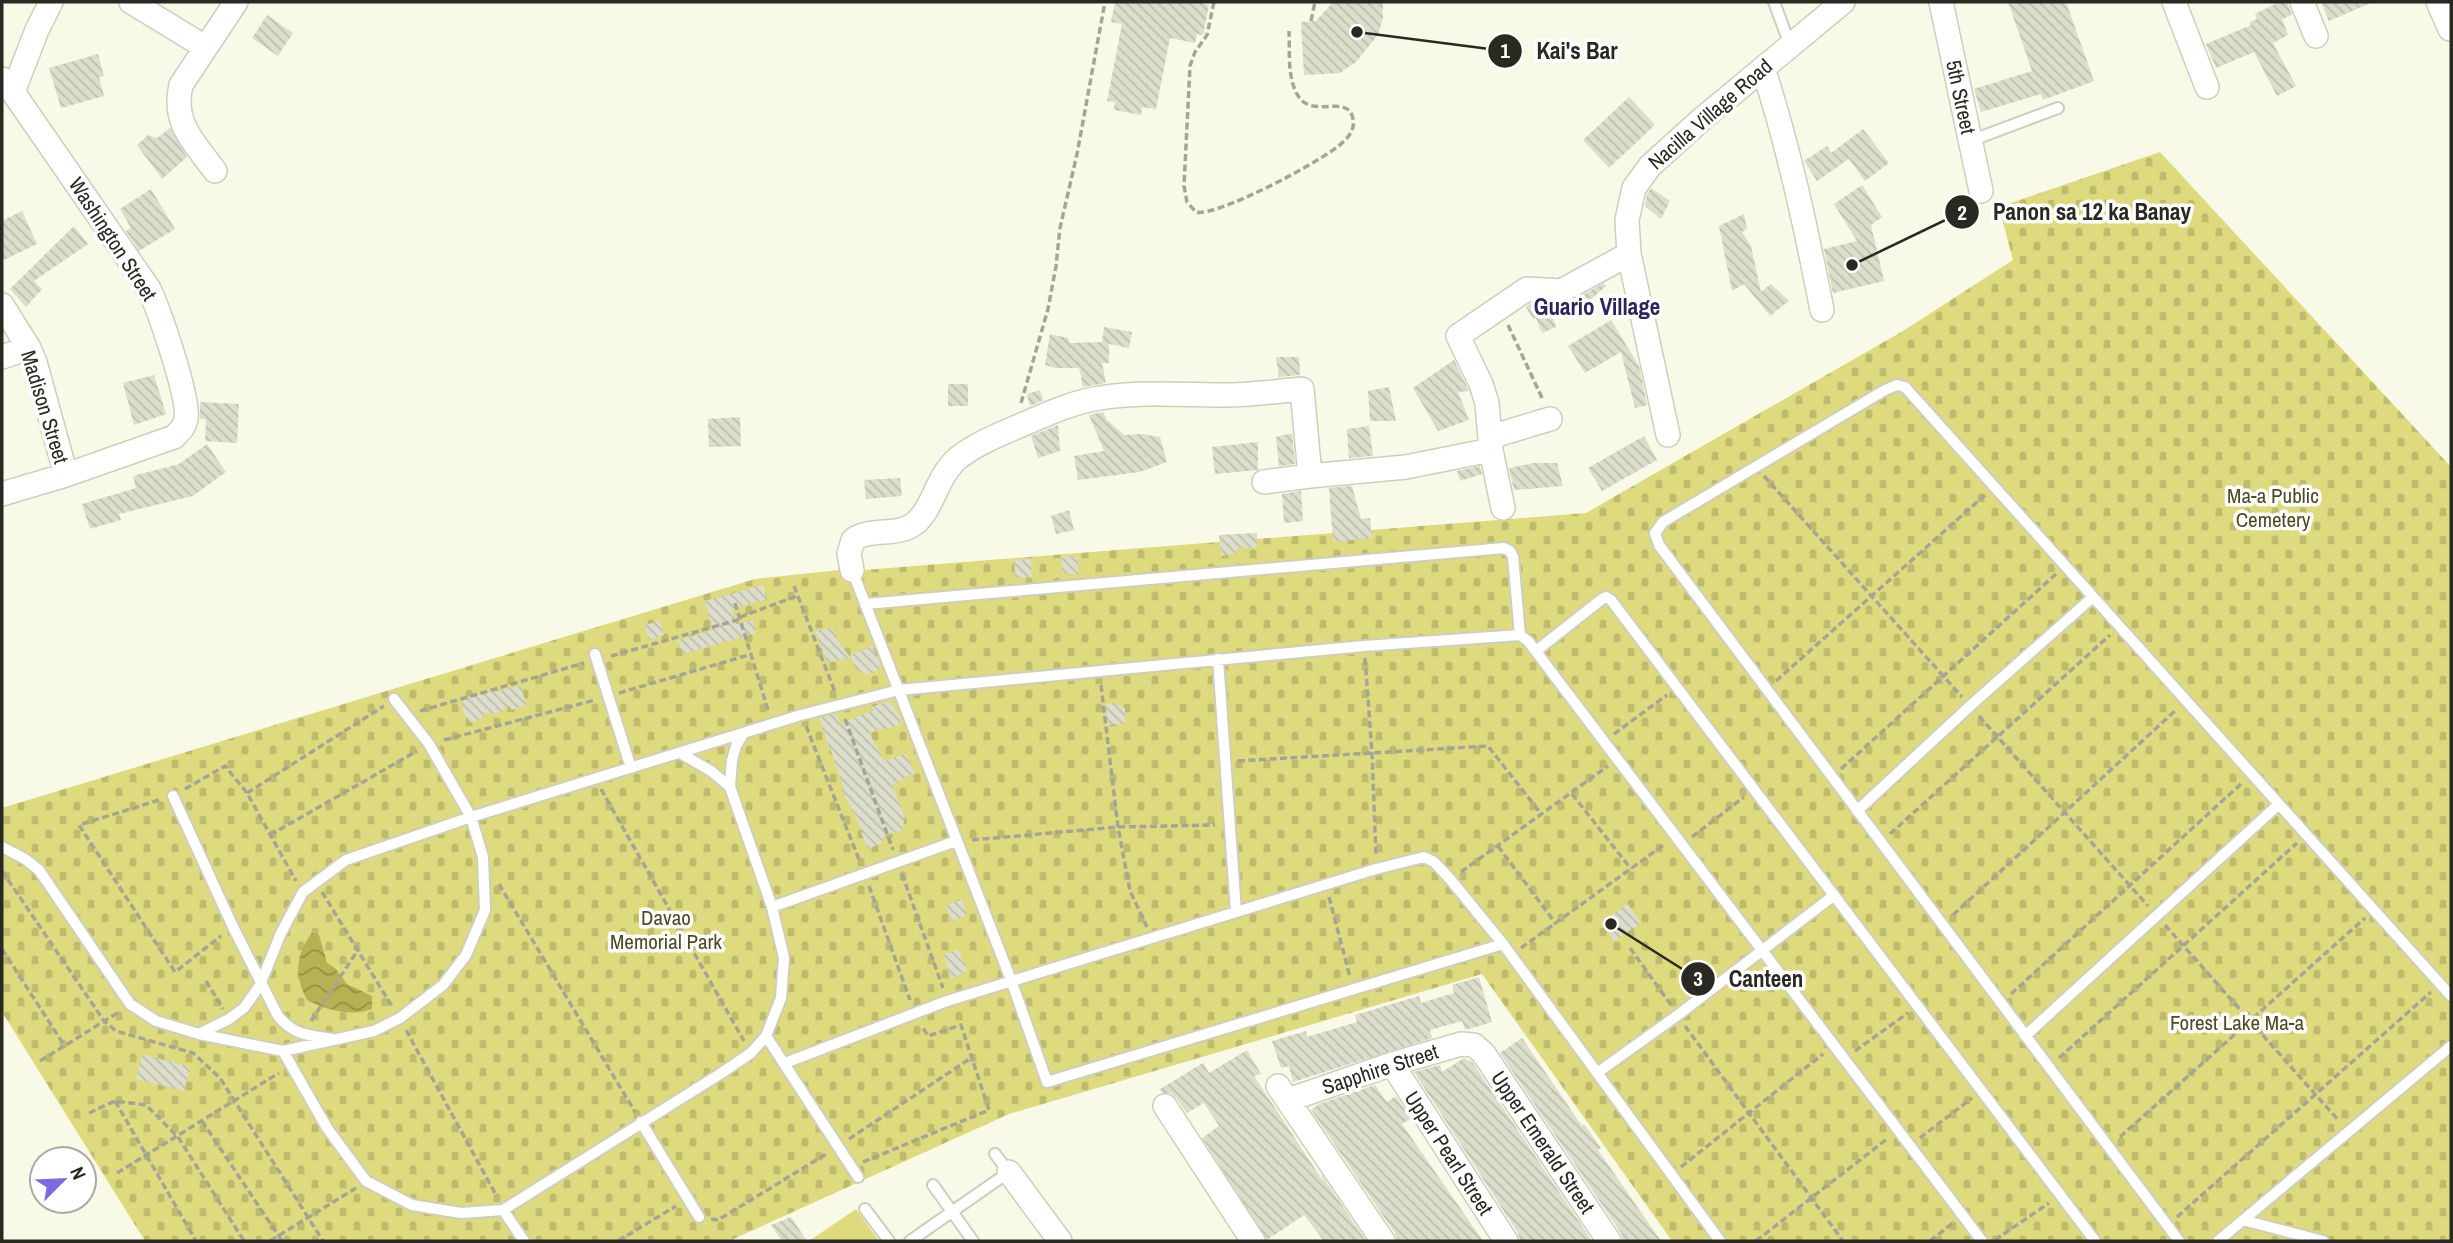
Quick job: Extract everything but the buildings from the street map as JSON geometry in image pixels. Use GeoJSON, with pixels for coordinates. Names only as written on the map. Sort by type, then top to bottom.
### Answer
{"type":"FeatureCollection","features":[{"type":"Feature","properties":{"kind":"street","name":"Washington Street"},"geometry":{"type":"LineString","coordinates":[[2,494],[174,437],[183,429],[187,406],[159,310],[149,289],[8,86],[51,2]]}},
{"type":"Feature","properties":{"kind":"street"},"geometry":{"type":"LineString","coordinates":[[131,2],[205,47]]}},
{"type":"Feature","properties":{"kind":"street"},"geometry":{"type":"LineString","coordinates":[[215,170],[187,133],[178,110],[181,85],[236,2]]}},
{"type":"Feature","properties":{"kind":"street","name":"Nacilla Village Road"},"geometry":{"type":"LineString","coordinates":[[1668,435],[1629,254],[1626,220],[1629,203],[1640,177],[1702,119],[1843,2]]}},
{"type":"Feature","properties":{"kind":"street","name":"5th Street"},"geometry":{"type":"LineString","coordinates":[[1941,2],[1981,191]]}},
{"type":"Feature","properties":{"kind":"street"},"geometry":{"type":"LineString","coordinates":[[2174,2],[2207,87]]}},
{"type":"Feature","properties":{"kind":"street"},"geometry":{"type":"LineString","coordinates":[[2302,2],[2316,36]]}},
{"type":"Feature","properties":{"kind":"street"},"geometry":{"type":"LineString","coordinates":[[2438,2],[2450,29]]}},
{"type":"Feature","properties":{"kind":"street"},"geometry":{"type":"LineString","coordinates":[[1763,68],[1800,197],[1822,310]]}},
{"type":"Feature","properties":{"kind":"street"},"geometry":{"type":"LineString","coordinates":[[1503,508],[1490,443],[1487,403],[1458,336],[1527,289],[1562,292],[1629,254]]}},
{"type":"Feature","properties":{"kind":"street","name":"Madison Street"},"geometry":{"type":"LineString","coordinates":[[2,304],[29,348],[38,372],[66,475]]}},
{"type":"Feature","properties":{"kind":"street"},"geometry":{"type":"LineString","coordinates":[[2,357],[29,348]]}},
{"type":"Feature","properties":{"kind":"street"},"geometry":{"type":"LineString","coordinates":[[852,569],[849,554],[853,540],[869,532],[912,526],[920,519],[937,484],[951,465],[970,450],[1065,407],[1100,398],[1145,395],[1230,396],[1302,389],[1310,476]]}},
{"type":"Feature","properties":{"kind":"street"},"geometry":{"type":"LineString","coordinates":[[1264,482],[1406,467],[1490,443],[1550,419]]}},
{"type":"Feature","properties":{"kind":"street","name":"Sapphire Street"},"geometry":{"type":"LineString","coordinates":[[1383,1241],[1283,1093],[1461,1044],[1474,1045]]}},
{"type":"Feature","properties":{"kind":"street","name":"Upper Emerald Street"},"geometry":{"type":"LineString","coordinates":[[1474,1045],[1484,1054],[1609,1241]]}},
{"type":"Feature","properties":{"kind":"street","name":"Upper Pearl Street"},"geometry":{"type":"LineString","coordinates":[[1392,1064],[1506,1241]]}},
{"type":"Feature","properties":{"kind":"street"},"geometry":{"type":"LineString","coordinates":[[1165,1106],[1253,1241]]}},
{"type":"Feature","properties":{"kind":"street"},"geometry":{"type":"LineString","coordinates":[[1009,1172],[1060,1241]]}},
{"type":"Feature","properties":{"kind":"lane"},"geometry":{"type":"LineString","coordinates":[[1774,2],[1790,45]]}},
{"type":"Feature","properties":{"kind":"lane"},"geometry":{"type":"LineString","coordinates":[[1970,141],[2058,108]]}},
{"type":"Feature","properties":{"kind":"lane"},"geometry":{"type":"LineString","coordinates":[[2179,1241],[1659,545],[1655,533],[1663,522],[1885,390],[1901,385],[2451,996]]}},
{"type":"Feature","properties":{"kind":"lane"},"geometry":{"type":"LineString","coordinates":[[865,604],[1504,548],[1510,551],[1513,557],[1520,635]]}},
{"type":"Feature","properties":{"kind":"lane"},"geometry":{"type":"LineString","coordinates":[[852,569],[1011,980],[1047,1082],[1503,944]]}},
{"type":"Feature","properties":{"kind":"lane"},"geometry":{"type":"LineString","coordinates":[[1535,650],[1606,597],[1611,600],[2095,1241]]}},
{"type":"Feature","properties":{"kind":"lane"},"geometry":{"type":"LineString","coordinates":[[1857,811],[2093,597]]}},
{"type":"Feature","properties":{"kind":"lane"},"geometry":{"type":"LineString","coordinates":[[199,1034],[244,1008],[260,985],[281,933],[303,892],[346,860],[471,817],[801,715],[899,690],[1364,646],[1520,635],[1528,640],[1982,1241]]}},
{"type":"Feature","properties":{"kind":"lane"},"geometry":{"type":"LineString","coordinates":[[595,657],[631,768]]}},
{"type":"Feature","properties":{"kind":"lane"},"geometry":{"type":"LineString","coordinates":[[1218,659],[1236,912]]}},
{"type":"Feature","properties":{"kind":"lane"},"geometry":{"type":"LineString","coordinates":[[2,847],[39,870],[130,1004],[156,1021],[199,1034],[283,1051],[374,1031],[400,1018],[443,985],[466,955],[485,910],[483,857],[471,817],[429,744],[394,699]]}},
{"type":"Feature","properties":{"kind":"lane"},"geometry":{"type":"LineString","coordinates":[[283,1051],[289,1066],[327,1128],[366,1181],[412,1205],[461,1213],[503,1210],[751,1053],[766,1036],[781,998],[784,958],[772,906],[730,787],[732,761],[743,733]]}},
{"type":"Feature","properties":{"kind":"lane"},"geometry":{"type":"LineString","coordinates":[[680,753],[711,771],[730,787]]}},
{"type":"Feature","properties":{"kind":"lane"},"geometry":{"type":"LineString","coordinates":[[173,796],[260,985],[278,1016],[289,1029],[338,1040]]}},
{"type":"Feature","properties":{"kind":"lane"},"geometry":{"type":"LineString","coordinates":[[2025,1035],[2279,804]]}},
{"type":"Feature","properties":{"kind":"lane"},"geometry":{"type":"LineString","coordinates":[[772,906],[956,841]]}},
{"type":"Feature","properties":{"kind":"lane"},"geometry":{"type":"LineString","coordinates":[[785,1063],[947,1001],[1011,980],[1424,857],[1434,862],[1450,879],[1503,944],[1720,1241]]}},
{"type":"Feature","properties":{"kind":"lane"},"geometry":{"type":"LineString","coordinates":[[1597,1073],[1763,951],[1832,896]]}},
{"type":"Feature","properties":{"kind":"lane"},"geometry":{"type":"LineString","coordinates":[[766,1036],[855,1172]]}},
{"type":"Feature","properties":{"kind":"lane"},"geometry":{"type":"LineString","coordinates":[[2218,1241],[2451,1046]]}},
{"type":"Feature","properties":{"kind":"lane"},"geometry":{"type":"LineString","coordinates":[[641,1122],[699,1217]]}},
{"type":"Feature","properties":{"kind":"lane"},"geometry":{"type":"LineString","coordinates":[[910,1241],[1009,1172],[995,1154]]}},
{"type":"Feature","properties":{"kind":"lane"},"geometry":{"type":"LineString","coordinates":[[933,1185],[973,1241]]}},
{"type":"Feature","properties":{"kind":"lane"},"geometry":{"type":"LineString","coordinates":[[865,1209],[889,1241]]}},
{"type":"Feature","properties":{"kind":"lane"},"geometry":{"type":"LineString","coordinates":[[503,1210],[524,1241]]}},
{"type":"Feature","properties":{"kind":"lane"},"geometry":{"type":"LineString","coordinates":[[2243,1220],[2320,1241]]}},
{"type":"Feature","properties":{"kind":"path"},"geometry":{"type":"LineString","coordinates":[[1014,428],[1048,309],[1060,228],[1077,154],[1105,2]]}},
{"type":"Feature","properties":{"kind":"path"},"geometry":{"type":"LineString","coordinates":[[1214,2],[1207,35],[1195,52],[1190,66],[1184,186],[1187,202],[1196,212],[1211,212],[1275,184],[1326,156],[1350,134],[1354,125],[1349,109],[1344,106],[1311,106],[1298,97],[1291,75],[1289,31]]}},
{"type":"Feature","properties":{"kind":"path"},"geometry":{"type":"LineString","coordinates":[[1311,21],[1315,2]]}},
{"type":"Feature","properties":{"kind":"path"},"geometry":{"type":"LineString","coordinates":[[1498,308],[1527,363],[1550,419]]}},
{"type":"Feature","properties":{"kind":"path"},"geometry":{"type":"LineString","coordinates":[[1756,467],[2349,1132]]}},
{"type":"Feature","properties":{"kind":"path"},"geometry":{"type":"LineString","coordinates":[[1767,690],[1994,487]]}},
{"type":"Feature","properties":{"kind":"path"},"geometry":{"type":"LineString","coordinates":[[1832,777],[2065,565]]}},
{"type":"Feature","properties":{"kind":"path"},"geometry":{"type":"LineString","coordinates":[[794,586],[947,1001]]}},
{"type":"Feature","properties":{"kind":"path"},"geometry":{"type":"LineString","coordinates":[[408,715],[595,657],[740,618],[798,596]]}},
{"type":"Feature","properties":{"kind":"path"},"geometry":{"type":"LineString","coordinates":[[735,603],[772,725]]}},
{"type":"Feature","properties":{"kind":"path"},"geometry":{"type":"LineString","coordinates":[[1881,843],[2120,626]]}},
{"type":"Feature","properties":{"kind":"path"},"geometry":{"type":"LineString","coordinates":[[1364,646],[1377,869]]}},
{"type":"Feature","properties":{"kind":"path"},"geometry":{"type":"LineString","coordinates":[[270,835],[429,744],[752,654]]}},
{"type":"Feature","properties":{"kind":"path"},"geometry":{"type":"LineString","coordinates":[[1100,670],[1118,827],[1130,891],[1152,939]]}},
{"type":"Feature","properties":{"kind":"path"},"geometry":{"type":"LineString","coordinates":[[1604,742],[1676,688]]}},
{"type":"Feature","properties":{"kind":"path"},"geometry":{"type":"LineString","coordinates":[[247,793],[394,699]]}},
{"type":"Feature","properties":{"kind":"path"},"geometry":{"type":"LineString","coordinates":[[1942,925],[2186,701]]}},
{"type":"Feature","properties":{"kind":"path"},"geometry":{"type":"LineString","coordinates":[[801,715],[864,873],[915,1014],[928,1036],[961,1024],[989,1110],[855,1172]]}},
{"type":"Feature","properties":{"kind":"path"},"geometry":{"type":"LineString","coordinates":[[1226,762],[1488,746],[1542,816]]}},
{"type":"Feature","properties":{"kind":"path"},"geometry":{"type":"LineString","coordinates":[[1450,879],[1542,816],[1617,759]]}},
{"type":"Feature","properties":{"kind":"path"},"geometry":{"type":"LineString","coordinates":[[233,927],[175,972],[79,825],[173,796],[225,766],[247,793],[303,892]]}},
{"type":"Feature","properties":{"kind":"path"},"geometry":{"type":"LineString","coordinates":[[2001,1003],[2252,774]]}},
{"type":"Feature","properties":{"kind":"path"},"geometry":{"type":"LineString","coordinates":[[594,778],[751,1053]]}},
{"type":"Feature","properties":{"kind":"path"},"geometry":{"type":"LineString","coordinates":[[1511,955],[1631,869],[1679,841],[1755,789]]}},
{"type":"Feature","properties":{"kind":"path"},"geometry":{"type":"LineString","coordinates":[[1572,793],[1631,869]]}},
{"type":"Feature","properties":{"kind":"path"},"geometry":{"type":"LineString","coordinates":[[956,841],[1118,827],[1230,824]]}},
{"type":"Feature","properties":{"kind":"path"},"geometry":{"type":"LineString","coordinates":[[2049,1067],[2307,835]]}},
{"type":"Feature","properties":{"kind":"path"},"geometry":{"type":"LineString","coordinates":[[1498,846],[1556,924]]}},
{"type":"Feature","properties":{"kind":"path"},"geometry":{"type":"LineString","coordinates":[[483,857],[641,1122]]}},
{"type":"Feature","properties":{"kind":"path"},"geometry":{"type":"LineString","coordinates":[[2,871],[104,1021],[116,1031],[193,1053],[220,1078],[323,1241]]}},
{"type":"Feature","properties":{"kind":"path"},"geometry":{"type":"LineString","coordinates":[[315,881],[400,1018],[503,1210]]}},
{"type":"Feature","properties":{"kind":"path"},"geometry":{"type":"LineString","coordinates":[[1325,885],[1353,990]]}},
{"type":"Feature","properties":{"kind":"path"},"geometry":{"type":"LineString","coordinates":[[2109,1148],[2374,910]]}},
{"type":"Feature","properties":{"kind":"path"},"geometry":{"type":"LineString","coordinates":[[1630,948],[1843,1241]]}},
{"type":"Feature","properties":{"kind":"path"},"geometry":{"type":"LineString","coordinates":[[2,949],[64,1045]]}},
{"type":"Feature","properties":{"kind":"path"},"geometry":{"type":"LineString","coordinates":[[318,1010],[341,971],[358,950]]}},
{"type":"Feature","properties":{"kind":"path"},"geometry":{"type":"LineString","coordinates":[[205,981],[229,1019]]}},
{"type":"Feature","properties":{"kind":"path"},"geometry":{"type":"LineString","coordinates":[[2167,1226],[2440,984]]}},
{"type":"Feature","properties":{"kind":"path"},"geometry":{"type":"LineString","coordinates":[[40,1061],[130,1004]]}},
{"type":"Feature","properties":{"kind":"path"},"geometry":{"type":"LineString","coordinates":[[1844,1059],[1917,1007]]}},
{"type":"Feature","properties":{"kind":"path"},"geometry":{"type":"LineString","coordinates":[[1672,1175],[1834,1045]]}},
{"type":"Feature","properties":{"kind":"path"},"geometry":{"type":"LineString","coordinates":[[117,1173],[289,1066]]}},
{"type":"Feature","properties":{"kind":"path"},"geometry":{"type":"LineString","coordinates":[[1910,1146],[1981,1092]]}},
{"type":"Feature","properties":{"kind":"path"},"geometry":{"type":"LineString","coordinates":[[115,1101],[196,1241]]}},
{"type":"Feature","properties":{"kind":"path"},"geometry":{"type":"LineString","coordinates":[[89,1113],[115,1101],[146,1105],[178,1137],[244,1241]]}},
{"type":"Feature","properties":{"kind":"path"},"geometry":{"type":"LineString","coordinates":[[202,1121],[282,1241]]}},
{"type":"Feature","properties":{"kind":"path"},"geometry":{"type":"LineString","coordinates":[[1756,1241],[1898,1130]]}},
{"type":"Feature","properties":{"kind":"path"},"geometry":{"type":"LineString","coordinates":[[270,1241],[366,1181]]}},
{"type":"Feature","properties":{"kind":"path"},"geometry":{"type":"LineString","coordinates":[[1993,1241],[2061,1195]]}},
{"type":"Feature","properties":{"kind":"path"},"geometry":{"type":"LineString","coordinates":[[618,1241],[686,1199]]}},
{"type":"Feature","properties":{"kind":"path"},"geometry":{"type":"LineString","coordinates":[[1930,1241],[1963,1216]]}},
{"type":"Feature","properties":{"kind":"green space","name":"Davao Memorial Park"},"geometry":{"type":"Polygon","coordinates":[[[2160,152],[2451,467],[2451,1241],[1672,1241],[1482,974],[1009,1114],[729,1241],[145,1241],[98,1166],[98,1145],[85,1145],[2,1012],[2,808],[755,579],[839,570],[1586,513],[1903,331],[2013,260],[1999,207],[2160,152]]]}},
{"type":"Feature","properties":{"kind":"green space"},"geometry":{"type":"Polygon","coordinates":[[[856,1209],[879,1241],[809,1241],[856,1209]]]}},
{"type":"Feature","properties":{"kind":"water"},"geometry":{"type":"Polygon","coordinates":[[[312,933],[319,935],[327,963],[335,968],[347,984],[372,996],[372,1009],[340,1011],[308,1001],[300,984],[298,967],[302,950],[312,933]]]}},
{"type":"Feature","properties":{"kind":"place","name":"Kai's Bar"},"geometry":{"type":"Point","coordinates":[1357,32]}},
{"type":"Feature","properties":{"kind":"place","name":"Panon sa 12 ka Banay"},"geometry":{"type":"Point","coordinates":[1852,265]}},
{"type":"Feature","properties":{"kind":"place","name":"Canteen"},"geometry":{"type":"Point","coordinates":[1611,924]}},
{"type":"Feature","properties":{"kind":"district","name":"Guario Village"},"geometry":{"type":"Point","coordinates":[1597,306]}},
{"type":"Feature","properties":{"kind":"park label","name":"Ma-a Public Cemetery"},"geometry":{"type":"Point","coordinates":[2273,507]}},
{"type":"Feature","properties":{"kind":"park label","name":"Forest Lake Ma-a"},"geometry":{"type":"Point","coordinates":[2237,1022]}}]}
